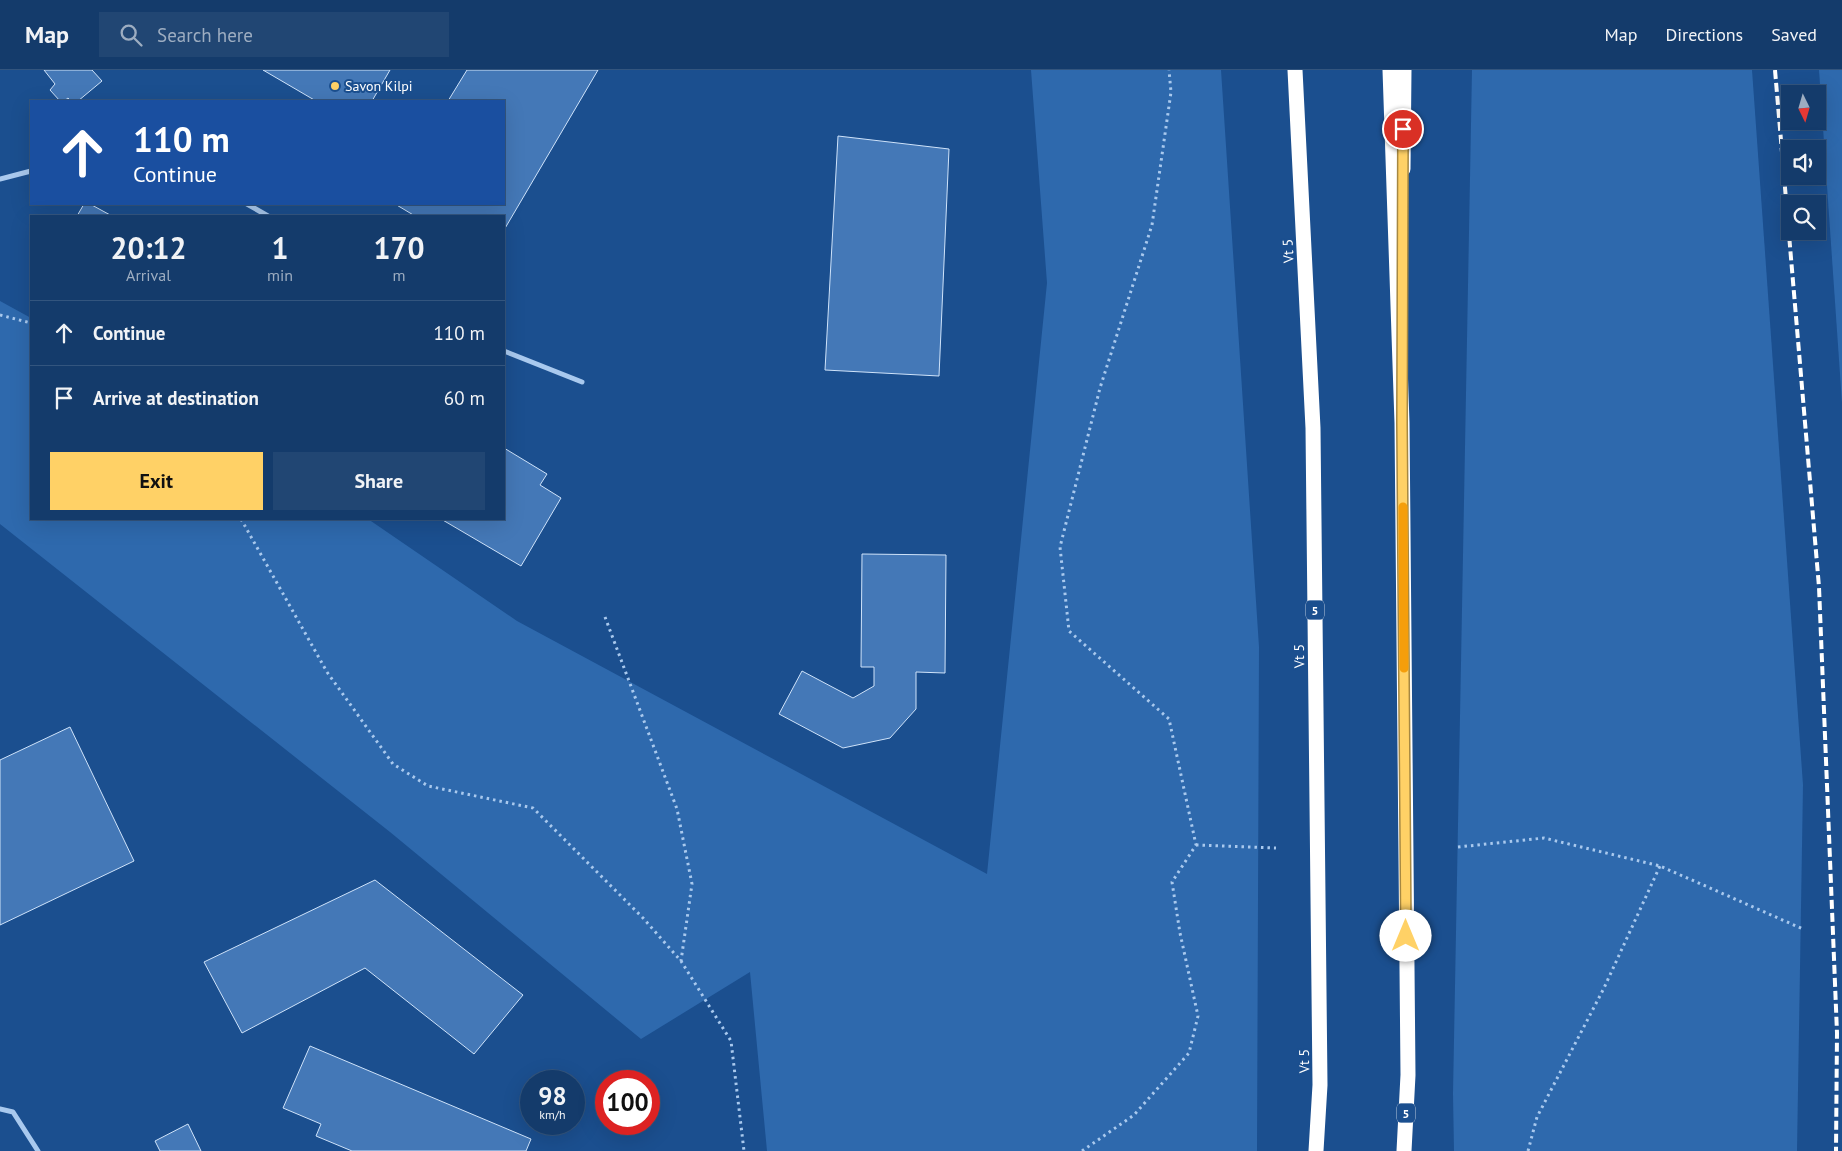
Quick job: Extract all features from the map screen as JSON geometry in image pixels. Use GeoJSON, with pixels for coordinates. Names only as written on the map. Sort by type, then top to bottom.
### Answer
{"type":"FeatureCollection","features":[{"type":"Feature","properties":{"kind":"highway","name":"Vt 5"},"geometry":{"type":"LineString","coordinates":[[1295,70],[1313,428],[1320,1085],[1316,1151]]}},
{"type":"Feature","properties":{"kind":"highway","name":"5"},"geometry":{"type":"LineString","coordinates":[[1390,70],[1402,423],[1408,1065],[1404,1151]]}},
{"type":"Feature","properties":{"kind":"highway"},"geometry":{"type":"LineString","coordinates":[[1402,423],[1404,70]]}},
{"type":"Feature","properties":{"kind":"street"},"geometry":{"type":"LineString","coordinates":[[0,179],[30,171]]}},
{"type":"Feature","properties":{"kind":"street"},"geometry":{"type":"LineString","coordinates":[[249,205],[266,215]]}},
{"type":"Feature","properties":{"kind":"street"},"geometry":{"type":"LineString","coordinates":[[505,351],[582,382]]}},
{"type":"Feature","properties":{"kind":"street"},"geometry":{"type":"LineString","coordinates":[[0,1109],[13,1112],[38,1151]]}},
{"type":"Feature","properties":{"kind":"path"},"geometry":{"type":"LineString","coordinates":[[1082,1151],[1134,1115],[1190,1053],[1198,1016],[1180,933],[1172,882],[1196,845],[1169,719],[1069,631],[1060,547],[1100,388],[1152,225],[1171,92],[1169,70]]}},
{"type":"Feature","properties":{"kind":"path"},"geometry":{"type":"LineString","coordinates":[[0,315],[30,323]]}},
{"type":"Feature","properties":{"kind":"path"},"geometry":{"type":"LineString","coordinates":[[242,520],[327,672],[393,764],[428,786],[532,808],[643,918],[681,961],[731,1041],[744,1151]]}},
{"type":"Feature","properties":{"kind":"path"},"geometry":{"type":"LineString","coordinates":[[605,617],[678,809],[692,884],[681,961]]}},
{"type":"Feature","properties":{"kind":"path"},"geometry":{"type":"LineString","coordinates":[[1458,847],[1544,838],[1660,866],[1803,929]]}},
{"type":"Feature","properties":{"kind":"path"},"geometry":{"type":"LineString","coordinates":[[1196,845],[1276,848]]}},
{"type":"Feature","properties":{"kind":"path"},"geometry":{"type":"LineString","coordinates":[[1528,1151],[1537,1117],[1604,988],[1660,866]]}},
{"type":"Feature","properties":{"kind":"shaded area"},"geometry":{"type":"Polygon","coordinates":[[[1031,70],[1221,70],[1259,647],[1257,1151],[767,1151],[750,972],[641,1039],[390,832],[0,524],[0,301],[30,317],[30,520],[369,520],[517,621],[987,874],[1047,283],[1031,70]]]}},
{"type":"Feature","properties":{"kind":"shaded area"},"geometry":{"type":"Polygon","coordinates":[[[1472,70],[1752,70],[1803,785],[1797,1151],[1454,1151],[1453,1094],[1472,70]]]}},
{"type":"Feature","properties":{"kind":"shaded area"},"geometry":{"type":"Polygon","coordinates":[[[1819,70],[1842,70],[1842,403],[1826,171],[1826,140],[1824,140],[1823,130],[1826,130],[1826,85],[1820,85],[1819,70]]]}},
{"type":"Feature","properties":{"kind":"building"},"geometry":{"type":"Polygon","coordinates":[[[44,70],[92,70],[102,81],[79,100],[70,100],[68,98],[59,100],[50,90],[55,84],[44,70]]]}},
{"type":"Feature","properties":{"kind":"building","name":"Savon Kilpi"},"geometry":{"type":"Polygon","coordinates":[[[263,70],[390,70],[373,100],[314,100],[263,70]]]}},
{"type":"Feature","properties":{"kind":"building"},"geometry":{"type":"Polygon","coordinates":[[[467,70],[598,70],[505,228],[505,215],[413,215],[397,205],[505,205],[505,100],[449,100],[467,70]]]}},
{"type":"Feature","properties":{"kind":"building"},"geometry":{"type":"Polygon","coordinates":[[[838,136],[949,149],[939,376],[825,370],[838,136]]]}},
{"type":"Feature","properties":{"kind":"building"},"geometry":{"type":"Polygon","coordinates":[[[83,205],[92,205],[110,215],[78,215],[83,205]]]}},
{"type":"Feature","properties":{"kind":"building"},"geometry":{"type":"Polygon","coordinates":[[[505,449],[547,474],[540,485],[561,498],[521,566],[443,520],[505,520],[505,449]]]}},
{"type":"Feature","properties":{"kind":"building"},"geometry":{"type":"Polygon","coordinates":[[[862,554],[946,555],[945,673],[916,672],[916,709],[890,738],[843,748],[779,714],[802,671],[853,698],[874,686],[874,667],[861,667],[862,554]]]}},
{"type":"Feature","properties":{"kind":"building"},"geometry":{"type":"Polygon","coordinates":[[[70,727],[134,861],[0,925],[0,760],[70,727]]]}},
{"type":"Feature","properties":{"kind":"building"},"geometry":{"type":"Polygon","coordinates":[[[375,880],[523,995],[474,1054],[365,968],[242,1033],[204,962],[375,880]]]}},
{"type":"Feature","properties":{"kind":"building"},"geometry":{"type":"Polygon","coordinates":[[[310,1046],[531,1139],[526,1151],[352,1151],[316,1136],[321,1124],[283,1108],[310,1046]]]}},
{"type":"Feature","properties":{"kind":"building"},"geometry":{"type":"Polygon","coordinates":[[[188,1124],[201,1151],[160,1151],[155,1141],[188,1124]]]}},
{"type":"Feature","properties":{"kind":"railway"},"geometry":{"type":"LineString","coordinates":[[1775,70],[1819,587],[1837,1033],[1836,1151]]}},
{"type":"Feature","properties":{"kind":"slow traffic"},"geometry":{"type":"LineString","coordinates":[[1403,507],[1404,668]]}},
{"type":"Feature","properties":{"kind":"place","name":"Savon Kilpi"},"geometry":{"type":"Point","coordinates":[335,86]}},
{"type":"Feature","properties":{"kind":"route"},"geometry":{"type":"LineString","coordinates":[[1403,129],[1402,423],[1406,936]]}}]}
